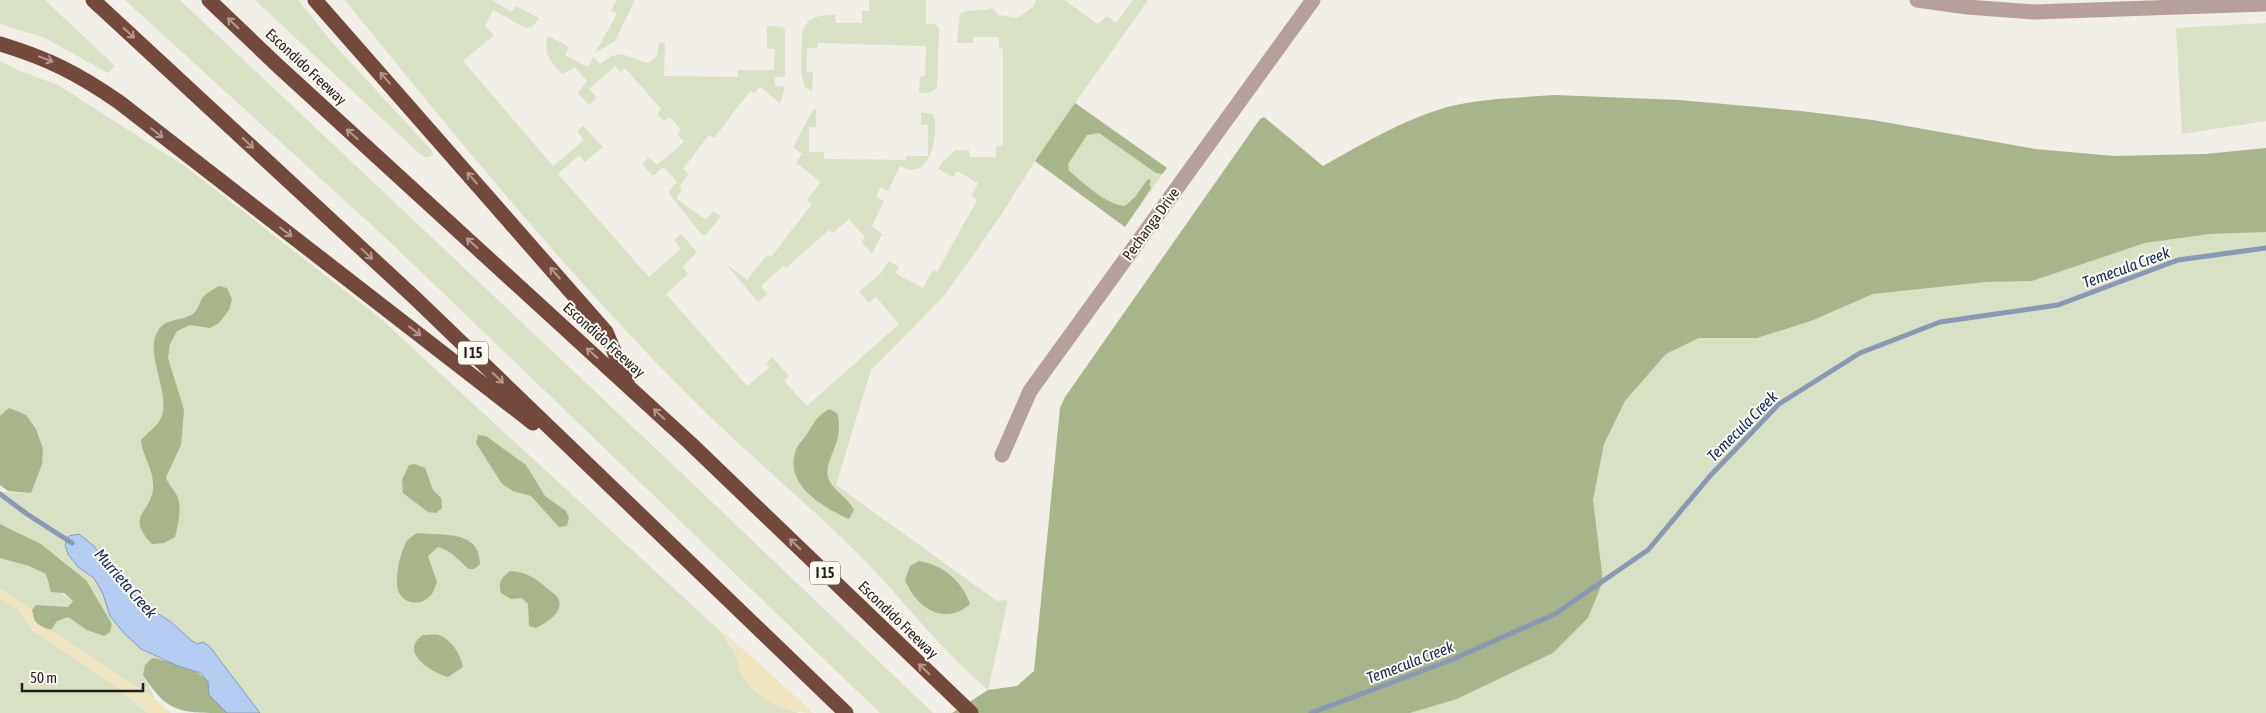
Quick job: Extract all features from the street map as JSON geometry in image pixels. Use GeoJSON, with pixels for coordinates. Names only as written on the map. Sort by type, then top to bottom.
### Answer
{"type":"FeatureCollection","features":[{"type":"Feature","properties":{"kind":"highway","name":"I 15"},"geometry":{"type":"LineString","coordinates":[[93,0],[415,298],[846,713]]}},
{"type":"Feature","properties":{"kind":"highway","name":"Escondido Freeway"},"geometry":{"type":"LineString","coordinates":[[209,0],[277,65],[628,385],[965,708]]}},
{"type":"Feature","properties":{"kind":"highway"},"geometry":{"type":"LineString","coordinates":[[315,0],[606,332],[628,385]]}},
{"type":"Feature","properties":{"kind":"highway"},"geometry":{"type":"LineString","coordinates":[[0,44],[68,69],[119,102],[596,472]]}},
{"type":"Feature","properties":{"kind":"street","name":"Pechanga Drive"},"geometry":{"type":"LineString","coordinates":[[1002,455],[1030,391],[1313,0]]}},
{"type":"Feature","properties":{"kind":"street"},"geometry":{"type":"LineString","coordinates":[[1917,0],[1967,7],[2034,12],[2266,4]]}},
{"type":"Feature","properties":{"kind":"green space"},"geometry":{"type":"Polygon","coordinates":[[[0,0],[45,0],[115,66],[108,73],[45,38],[0,24],[0,0]]]}},
{"type":"Feature","properties":{"kind":"green space"},"geometry":{"type":"Polygon","coordinates":[[[125,0],[180,0],[933,713],[880,713],[389,241],[125,0]]]}},
{"type":"Feature","properties":{"kind":"green space"},"geometry":{"type":"Polygon","coordinates":[[[255,0],[298,0],[330,40],[432,151],[433,155],[427,158],[420,154],[255,0]]]}},
{"type":"Feature","properties":{"kind":"green space"},"geometry":{"type":"Polygon","coordinates":[[[345,0],[492,0],[512,12],[516,6],[539,18],[533,26],[526,28],[493,10],[485,26],[494,35],[463,61],[553,166],[584,140],[577,131],[583,126],[603,147],[585,162],[579,155],[558,174],[649,277],[681,249],[674,240],[681,234],[697,252],[683,267],[688,274],[666,294],[747,386],[770,367],[766,363],[772,357],[789,376],[784,381],[807,406],[899,324],[876,297],[869,303],[859,292],[880,274],[889,261],[899,267],[895,273],[923,288],[933,270],[937,272],[977,200],[971,196],[978,183],[957,171],[953,177],[938,169],[943,161],[956,150],[969,150],[970,157],[996,157],[996,146],[1003,146],[1003,49],[999,48],[999,37],[973,37],[973,43],[957,43],[960,14],[967,11],[992,8],[999,15],[1017,18],[1033,7],[1036,0],[1064,0],[1098,24],[1107,16],[1116,23],[1133,0],[1148,0],[1075,103],[1167,168],[1125,227],[1035,161],[1001,215],[945,295],[871,370],[836,485],[997,601],[1008,600],[988,690],[952,656],[850,546],[690,397],[599,302],[512,203],[345,0]]]}},
{"type":"Feature","properties":{"kind":"green space"},"geometry":{"type":"Polygon","coordinates":[[[617,0],[635,0],[615,41],[595,53],[617,14],[611,10],[617,0]]]}},
{"type":"Feature","properties":{"kind":"green space"},"geometry":{"type":"Polygon","coordinates":[[[869,0],[926,0],[926,24],[935,24],[939,29],[937,86],[934,90],[919,93],[920,77],[925,76],[926,46],[818,43],[817,48],[807,48],[807,72],[813,72],[812,91],[805,87],[801,73],[802,32],[805,27],[815,18],[830,15],[835,15],[836,23],[862,23],[862,11],[869,11],[869,0]]]}},
{"type":"Feature","properties":{"kind":"green space"},"geometry":{"type":"Polygon","coordinates":[[[2266,23],[2266,121],[2182,134],[2176,28],[2266,23]]]}},
{"type":"Feature","properties":{"kind":"green space"},"geometry":{"type":"Polygon","coordinates":[[[767,26],[783,27],[785,31],[785,77],[775,77],[775,86],[785,87],[780,103],[760,87],[754,93],[750,91],[714,138],[709,135],[683,169],[689,174],[679,187],[682,190],[676,198],[706,220],[713,211],[721,216],[706,235],[698,230],[670,195],[669,191],[677,182],[666,169],[662,168],[654,175],[642,164],[649,157],[657,165],[684,142],[677,134],[681,130],[670,117],[664,121],[657,114],[661,109],[625,68],[621,72],[615,66],[589,89],[597,98],[589,105],[578,93],[587,81],[575,67],[562,74],[551,61],[546,48],[548,36],[569,47],[565,55],[588,67],[593,57],[600,64],[619,54],[649,63],[657,56],[659,43],[665,43],[664,76],[738,77],[738,70],[774,70],[775,49],[767,49],[767,26]]]}},
{"type":"Feature","properties":{"kind":"green space"},"geometry":{"type":"Polygon","coordinates":[[[0,61],[58,85],[186,167],[381,319],[718,629],[734,651],[742,676],[771,702],[798,713],[260,713],[210,647],[192,641],[171,622],[145,605],[108,567],[94,546],[78,567],[94,578],[141,649],[161,659],[152,659],[143,675],[155,699],[51,630],[57,621],[68,617],[87,630],[102,608],[84,580],[59,557],[30,539],[0,524],[0,492],[31,493],[0,416],[0,61]]]}},
{"type":"Feature","properties":{"kind":"green space"},"geometry":{"type":"Polygon","coordinates":[[[1555,95],[1679,100],[1801,111],[1873,120],[2035,149],[2114,156],[2205,154],[2266,148],[2266,232],[2210,234],[2145,243],[2032,281],[1986,282],[1873,294],[1811,321],[1757,338],[1699,338],[1666,354],[1625,401],[1604,444],[1593,500],[1603,581],[1588,618],[1553,653],[1457,699],[1410,713],[952,713],[988,690],[1017,686],[1034,671],[1060,408],[1065,397],[1260,119],[1264,117],[1323,166],[1397,126],[1444,108],[1485,100],[1555,95]]]}},
{"type":"Feature","properties":{"kind":"green space"},"geometry":{"type":"Polygon","coordinates":[[[1075,103],[1167,168],[1162,174],[1156,173],[1099,133],[1087,135],[1068,164],[1069,171],[1096,193],[1110,202],[1125,206],[1135,197],[1148,179],[1151,181],[1149,185],[1151,187],[1150,190],[1125,227],[1035,161],[1075,103]]]}},
{"type":"Feature","properties":{"kind":"green space"},"geometry":{"type":"Polygon","coordinates":[[[816,109],[816,127],[809,127],[809,152],[824,152],[824,159],[906,160],[906,156],[928,156],[928,125],[921,125],[921,112],[934,116],[935,131],[932,149],[924,164],[918,168],[910,170],[900,166],[888,191],[880,187],[876,197],[884,201],[872,226],[882,234],[872,254],[861,242],[865,237],[849,219],[833,233],[829,230],[786,268],[783,266],[761,286],[768,294],[758,302],[726,264],[747,280],[767,255],[771,257],[812,204],[807,200],[821,182],[796,163],[802,154],[793,147],[813,110],[816,109]]]}},
{"type":"Feature","properties":{"kind":"green space"},"geometry":{"type":"Polygon","coordinates":[[[2266,232],[2266,713],[1410,713],[1457,699],[1553,653],[1588,618],[1603,581],[1593,500],[1604,444],[1625,401],[1666,354],[1699,338],[1757,338],[1811,321],[1873,294],[1986,282],[2032,281],[2145,243],[2210,234],[2266,232]]]}},
{"type":"Feature","properties":{"kind":"green space"},"geometry":{"type":"Polygon","coordinates":[[[219,286],[227,288],[232,299],[229,310],[219,323],[210,328],[190,325],[177,331],[170,344],[168,358],[184,410],[181,445],[166,477],[178,499],[179,515],[175,537],[164,543],[152,544],[140,527],[141,515],[151,498],[153,489],[152,476],[141,440],[161,418],[163,407],[163,396],[155,359],[155,337],[163,325],[194,313],[201,300],[219,286]]]}},
{"type":"Feature","properties":{"kind":"green space"},"geometry":{"type":"Polygon","coordinates":[[[9,408],[26,415],[36,429],[43,449],[42,464],[31,493],[8,491],[0,485],[0,416],[9,408]]]}},
{"type":"Feature","properties":{"kind":"green space"},"geometry":{"type":"Polygon","coordinates":[[[829,409],[837,413],[839,424],[827,473],[829,480],[854,510],[849,519],[817,501],[800,484],[795,474],[793,462],[797,448],[816,420],[829,409]]]}},
{"type":"Feature","properties":{"kind":"green space"},"geometry":{"type":"Polygon","coordinates":[[[478,435],[486,436],[526,465],[545,496],[566,511],[569,518],[567,526],[559,527],[531,496],[513,491],[502,484],[476,443],[478,435]]]}},
{"type":"Feature","properties":{"kind":"green space"},"geometry":{"type":"Polygon","coordinates":[[[415,464],[425,468],[433,490],[441,498],[442,508],[436,513],[428,512],[403,493],[402,480],[409,465],[415,464]]]}},
{"type":"Feature","properties":{"kind":"green space"},"geometry":{"type":"Polygon","coordinates":[[[0,524],[41,544],[86,580],[112,624],[110,632],[104,636],[87,630],[68,617],[57,621],[51,630],[37,623],[32,614],[32,610],[36,605],[68,607],[73,601],[64,593],[51,592],[46,574],[29,566],[0,558],[0,524]]]}},
{"type":"Feature","properties":{"kind":"green space"},"geometry":{"type":"Polygon","coordinates":[[[417,533],[458,536],[474,545],[480,564],[474,569],[469,569],[451,553],[438,547],[428,556],[437,582],[432,593],[422,601],[408,601],[400,595],[398,590],[398,568],[405,545],[417,533]]]}},
{"type":"Feature","properties":{"kind":"green space"},"geometry":{"type":"Polygon","coordinates":[[[0,558],[29,566],[47,574],[48,584],[73,601],[68,607],[36,605],[32,610],[0,589],[0,558]]]}},
{"type":"Feature","properties":{"kind":"green space"},"geometry":{"type":"Polygon","coordinates":[[[919,561],[936,566],[950,575],[962,588],[970,604],[960,611],[950,614],[941,614],[924,606],[910,590],[905,580],[910,566],[919,561]]]}},
{"type":"Feature","properties":{"kind":"green space"},"geometry":{"type":"Polygon","coordinates":[[[510,571],[530,576],[556,596],[559,607],[554,616],[536,628],[529,626],[528,604],[522,598],[511,599],[501,593],[501,580],[510,571]]]}},
{"type":"Feature","properties":{"kind":"green space"},"geometry":{"type":"Polygon","coordinates":[[[0,599],[18,609],[32,630],[113,685],[148,713],[0,713],[0,599]]]}},
{"type":"Feature","properties":{"kind":"green space"},"geometry":{"type":"Polygon","coordinates":[[[423,635],[439,635],[448,640],[458,652],[463,667],[448,677],[426,666],[415,654],[414,648],[416,641],[423,635]]]}},
{"type":"Feature","properties":{"kind":"green space"},"geometry":{"type":"Polygon","coordinates":[[[152,658],[174,663],[200,674],[209,683],[209,695],[227,713],[186,711],[168,704],[152,688],[143,675],[145,665],[152,658]]]}},
{"type":"Feature","properties":{"kind":"sand"},"geometry":{"type":"Polygon","coordinates":[[[0,589],[32,610],[35,622],[51,630],[155,699],[171,713],[148,713],[113,685],[32,630],[18,609],[0,599],[0,589]]]}},
{"type":"Feature","properties":{"kind":"sand"},"geometry":{"type":"Polygon","coordinates":[[[718,629],[757,661],[813,713],[783,708],[756,693],[743,677],[733,648],[718,629]]]}},
{"type":"Feature","properties":{"kind":"water"},"geometry":{"type":"Polygon","coordinates":[[[79,534],[94,546],[108,567],[145,605],[171,622],[192,641],[198,644],[203,642],[210,647],[260,713],[227,713],[209,695],[208,682],[201,673],[178,666],[141,649],[123,632],[110,616],[103,594],[94,578],[78,567],[68,554],[65,545],[69,536],[79,534]]]}},
{"type":"Feature","properties":{"kind":"waterway","name":"Temecula Creek"},"geometry":{"type":"LineString","coordinates":[[1311,713],[1451,660],[1555,614],[1648,550],[1710,476],[1779,404],[1860,353],[1940,322],[2058,305],[2178,260],[2266,248]]}},
{"type":"Feature","properties":{"kind":"waterway","name":"Murrieta Creek"},"geometry":{"type":"LineString","coordinates":[[0,494],[72,543]]}}]}
